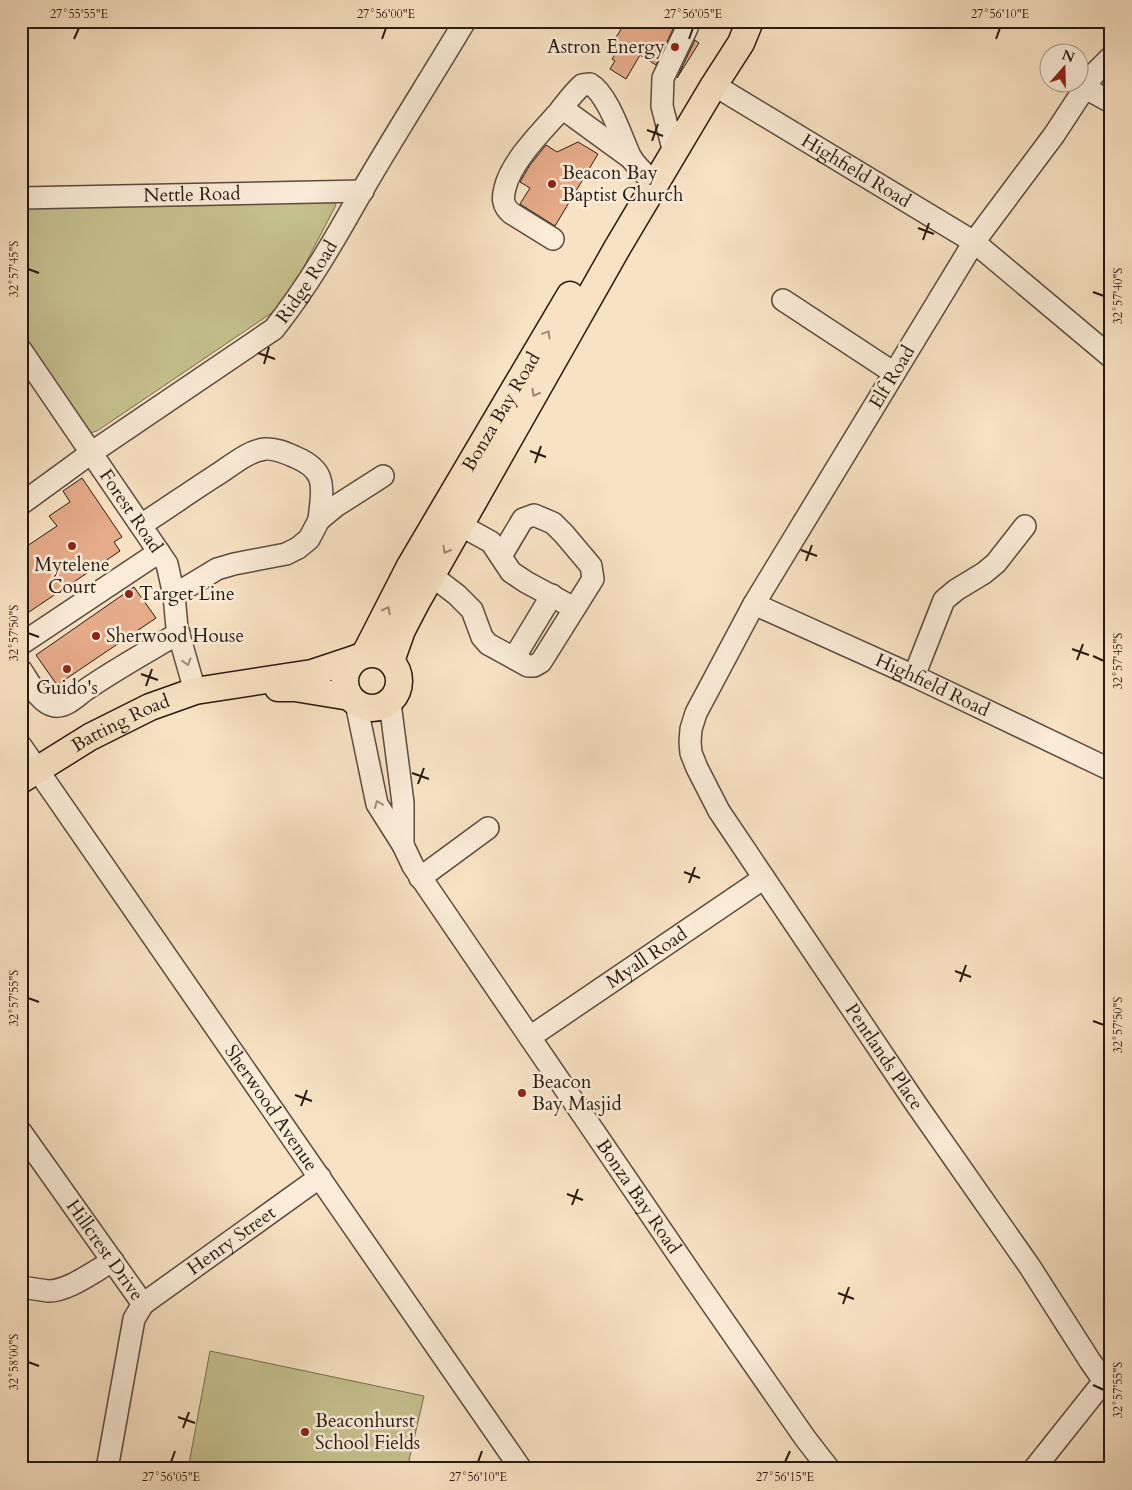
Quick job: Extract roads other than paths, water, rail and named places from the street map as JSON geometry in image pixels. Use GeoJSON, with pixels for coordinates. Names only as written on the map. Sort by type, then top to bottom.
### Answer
{"type":"FeatureCollection","features":[{"type":"Feature","properties":{"kind":"main road","name":"Bonza Bay Road"},"geometry":{"type":"LineString","coordinates":[[391,661],[402,630],[431,575],[655,184],[750,27]]}},
{"type":"Feature","properties":{"kind":"main road","name":"Bonza Bay Road"},"geometry":{"type":"LineString","coordinates":[[361,656],[410,566],[599,247],[655,184]]}},
{"type":"Feature","properties":{"kind":"main road"},"geometry":{"type":"LineString","coordinates":[[374,654],[383,656],[397,668],[400,686],[390,703],[373,709],[364,707],[353,700],[346,689],[346,672],[351,664],[361,656],[374,654]]}},
{"type":"Feature","properties":{"kind":"main road","name":"Batting Road"},"geometry":{"type":"LineString","coordinates":[[29,775],[119,722],[150,707],[195,691],[312,673],[361,656]]}},
{"type":"Feature","properties":{"kind":"main road","name":"Batting Road"},"geometry":{"type":"LineString","coordinates":[[229,686],[295,688],[353,700]]}},
{"type":"Feature","properties":{"kind":"street","name":"Ridge Road"},"geometry":{"type":"LineString","coordinates":[[21,504],[91,453],[274,330],[291,308],[334,242],[362,191],[465,21]]}},
{"type":"Feature","properties":{"kind":"street"},"geometry":{"type":"LineString","coordinates":[[674,153],[662,106],[663,78],[689,21]]}},
{"type":"Feature","properties":{"kind":"street","name":"Elf Road"},"geometry":{"type":"LineString","coordinates":[[1090,80],[1111,57]]}},
{"type":"Feature","properties":{"kind":"street"},"geometry":{"type":"LineString","coordinates":[[553,238],[510,213],[505,208],[503,198],[507,181],[518,163],[582,85],[593,86],[609,110],[632,159]]}},
{"type":"Feature","properties":{"kind":"street","name":"Highfield Road"},"geometry":{"type":"LineString","coordinates":[[714,85],[974,242],[1111,357]]}},
{"type":"Feature","properties":{"kind":"street"},"geometry":{"type":"LineString","coordinates":[[1090,91],[1111,102]]}},
{"type":"Feature","properties":{"kind":"street","name":"Elf Road"},"geometry":{"type":"LineString","coordinates":[[696,713],[754,604],[974,242],[1054,135],[1082,92]]}},
{"type":"Feature","properties":{"kind":"street"},"geometry":{"type":"LineString","coordinates":[[562,108],[632,159],[655,184]]}},
{"type":"Feature","properties":{"kind":"street","name":"Nettle Road"},"geometry":{"type":"LineString","coordinates":[[21,198],[362,191]]}},
{"type":"Feature","properties":{"kind":"street"},"geometry":{"type":"LineString","coordinates":[[782,300],[894,373]]}},
{"type":"Feature","properties":{"kind":"street","name":"Forest Road"},"geometry":{"type":"LineString","coordinates":[[21,350],[167,564],[174,595],[179,633],[195,691]]}},
{"type":"Feature","properties":{"kind":"street"},"geometry":{"type":"LineString","coordinates":[[141,525],[245,457],[265,449],[285,453],[300,459],[317,470],[321,486],[319,520]]}},
{"type":"Feature","properties":{"kind":"street"},"geometry":{"type":"LineString","coordinates":[[174,595],[217,569],[286,554],[298,548],[309,539],[319,520],[336,506],[382,476]]}},
{"type":"Feature","properties":{"kind":"street"},"geometry":{"type":"LineString","coordinates":[[431,575],[457,595],[472,610],[482,637],[488,644],[528,666],[534,666],[541,662],[593,580],[591,566],[553,523],[534,515],[523,519],[501,556]]}},
{"type":"Feature","properties":{"kind":"street"},"geometry":{"type":"LineString","coordinates":[[460,525],[490,542],[511,572],[574,608]]}},
{"type":"Feature","properties":{"kind":"street"},"geometry":{"type":"LineString","coordinates":[[914,676],[944,600],[996,563],[1025,526]]}},
{"type":"Feature","properties":{"kind":"street"},"geometry":{"type":"LineString","coordinates":[[21,644],[159,552]]}},
{"type":"Feature","properties":{"kind":"street"},"geometry":{"type":"LineString","coordinates":[[514,658],[552,595]]}},
{"type":"Feature","properties":{"kind":"street","name":"Highfield Road"},"geometry":{"type":"LineString","coordinates":[[754,604],[914,676],[1111,770]]}},
{"type":"Feature","properties":{"kind":"street"},"geometry":{"type":"LineString","coordinates":[[21,670],[43,700],[48,704],[58,706],[67,703],[108,675],[179,633]]}},
{"type":"Feature","properties":{"kind":"street","name":"Bonza Bay Road"},"geometry":{"type":"LineString","coordinates":[[353,700],[377,804],[403,845],[408,859],[799,1430],[829,1469]]}},
{"type":"Feature","properties":{"kind":"street","name":"Bonza Bay Road"},"geometry":{"type":"LineString","coordinates":[[390,703],[403,803],[403,845]]}},
{"type":"Feature","properties":{"kind":"street","name":"Pentlands Place"},"geometry":{"type":"LineString","coordinates":[[696,713],[692,723],[691,752],[719,811],[1107,1384]]}},
{"type":"Feature","properties":{"kind":"street","name":"Sherwood Avenue"},"geometry":{"type":"LineString","coordinates":[[21,746],[29,775],[320,1178],[521,1469]]}},
{"type":"Feature","properties":{"kind":"street"},"geometry":{"type":"LineString","coordinates":[[420,878],[488,828]]}},
{"type":"Feature","properties":{"kind":"street","name":"Myall Road"},"geometry":{"type":"LineString","coordinates":[[530,1037],[764,878]]}},
{"type":"Feature","properties":{"kind":"street","name":"Hillcrest Drive"},"geometry":{"type":"LineString","coordinates":[[21,1132],[143,1304],[134,1319],[107,1469]]}},
{"type":"Feature","properties":{"kind":"street","name":"Henry Street"},"geometry":{"type":"LineString","coordinates":[[143,1304],[320,1178]]}},
{"type":"Feature","properties":{"kind":"street"},"geometry":{"type":"LineString","coordinates":[[28,1288],[49,1291],[62,1288],[113,1261]]}},
{"type":"Feature","properties":{"kind":"street"},"geometry":{"type":"LineString","coordinates":[[1034,1469],[1107,1384]]}},
{"type":"Feature","properties":{"kind":"place","name":"Astron Energy"},"geometry":{"type":"Point","coordinates":[675,47]}},
{"type":"Feature","properties":{"kind":"place","name":"Beacon Bay Baptist Church"},"geometry":{"type":"Point","coordinates":[552,184]}},
{"type":"Feature","properties":{"kind":"place","name":"Mytelene Court"},"geometry":{"type":"Point","coordinates":[72,546]}},
{"type":"Feature","properties":{"kind":"place","name":"Target Line"},"geometry":{"type":"Point","coordinates":[129,594]}},
{"type":"Feature","properties":{"kind":"place","name":"Sherwood House"},"geometry":{"type":"Point","coordinates":[96,636]}},
{"type":"Feature","properties":{"kind":"place","name":"Guido's"},"geometry":{"type":"Point","coordinates":[67,669]}},
{"type":"Feature","properties":{"kind":"place","name":"Beacon Bay Masjid"},"geometry":{"type":"Point","coordinates":[522,1093]}},
{"type":"Feature","properties":{"kind":"place","name":"Beaconhurst School Fields"},"geometry":{"type":"Point","coordinates":[305,1432]}}]}
